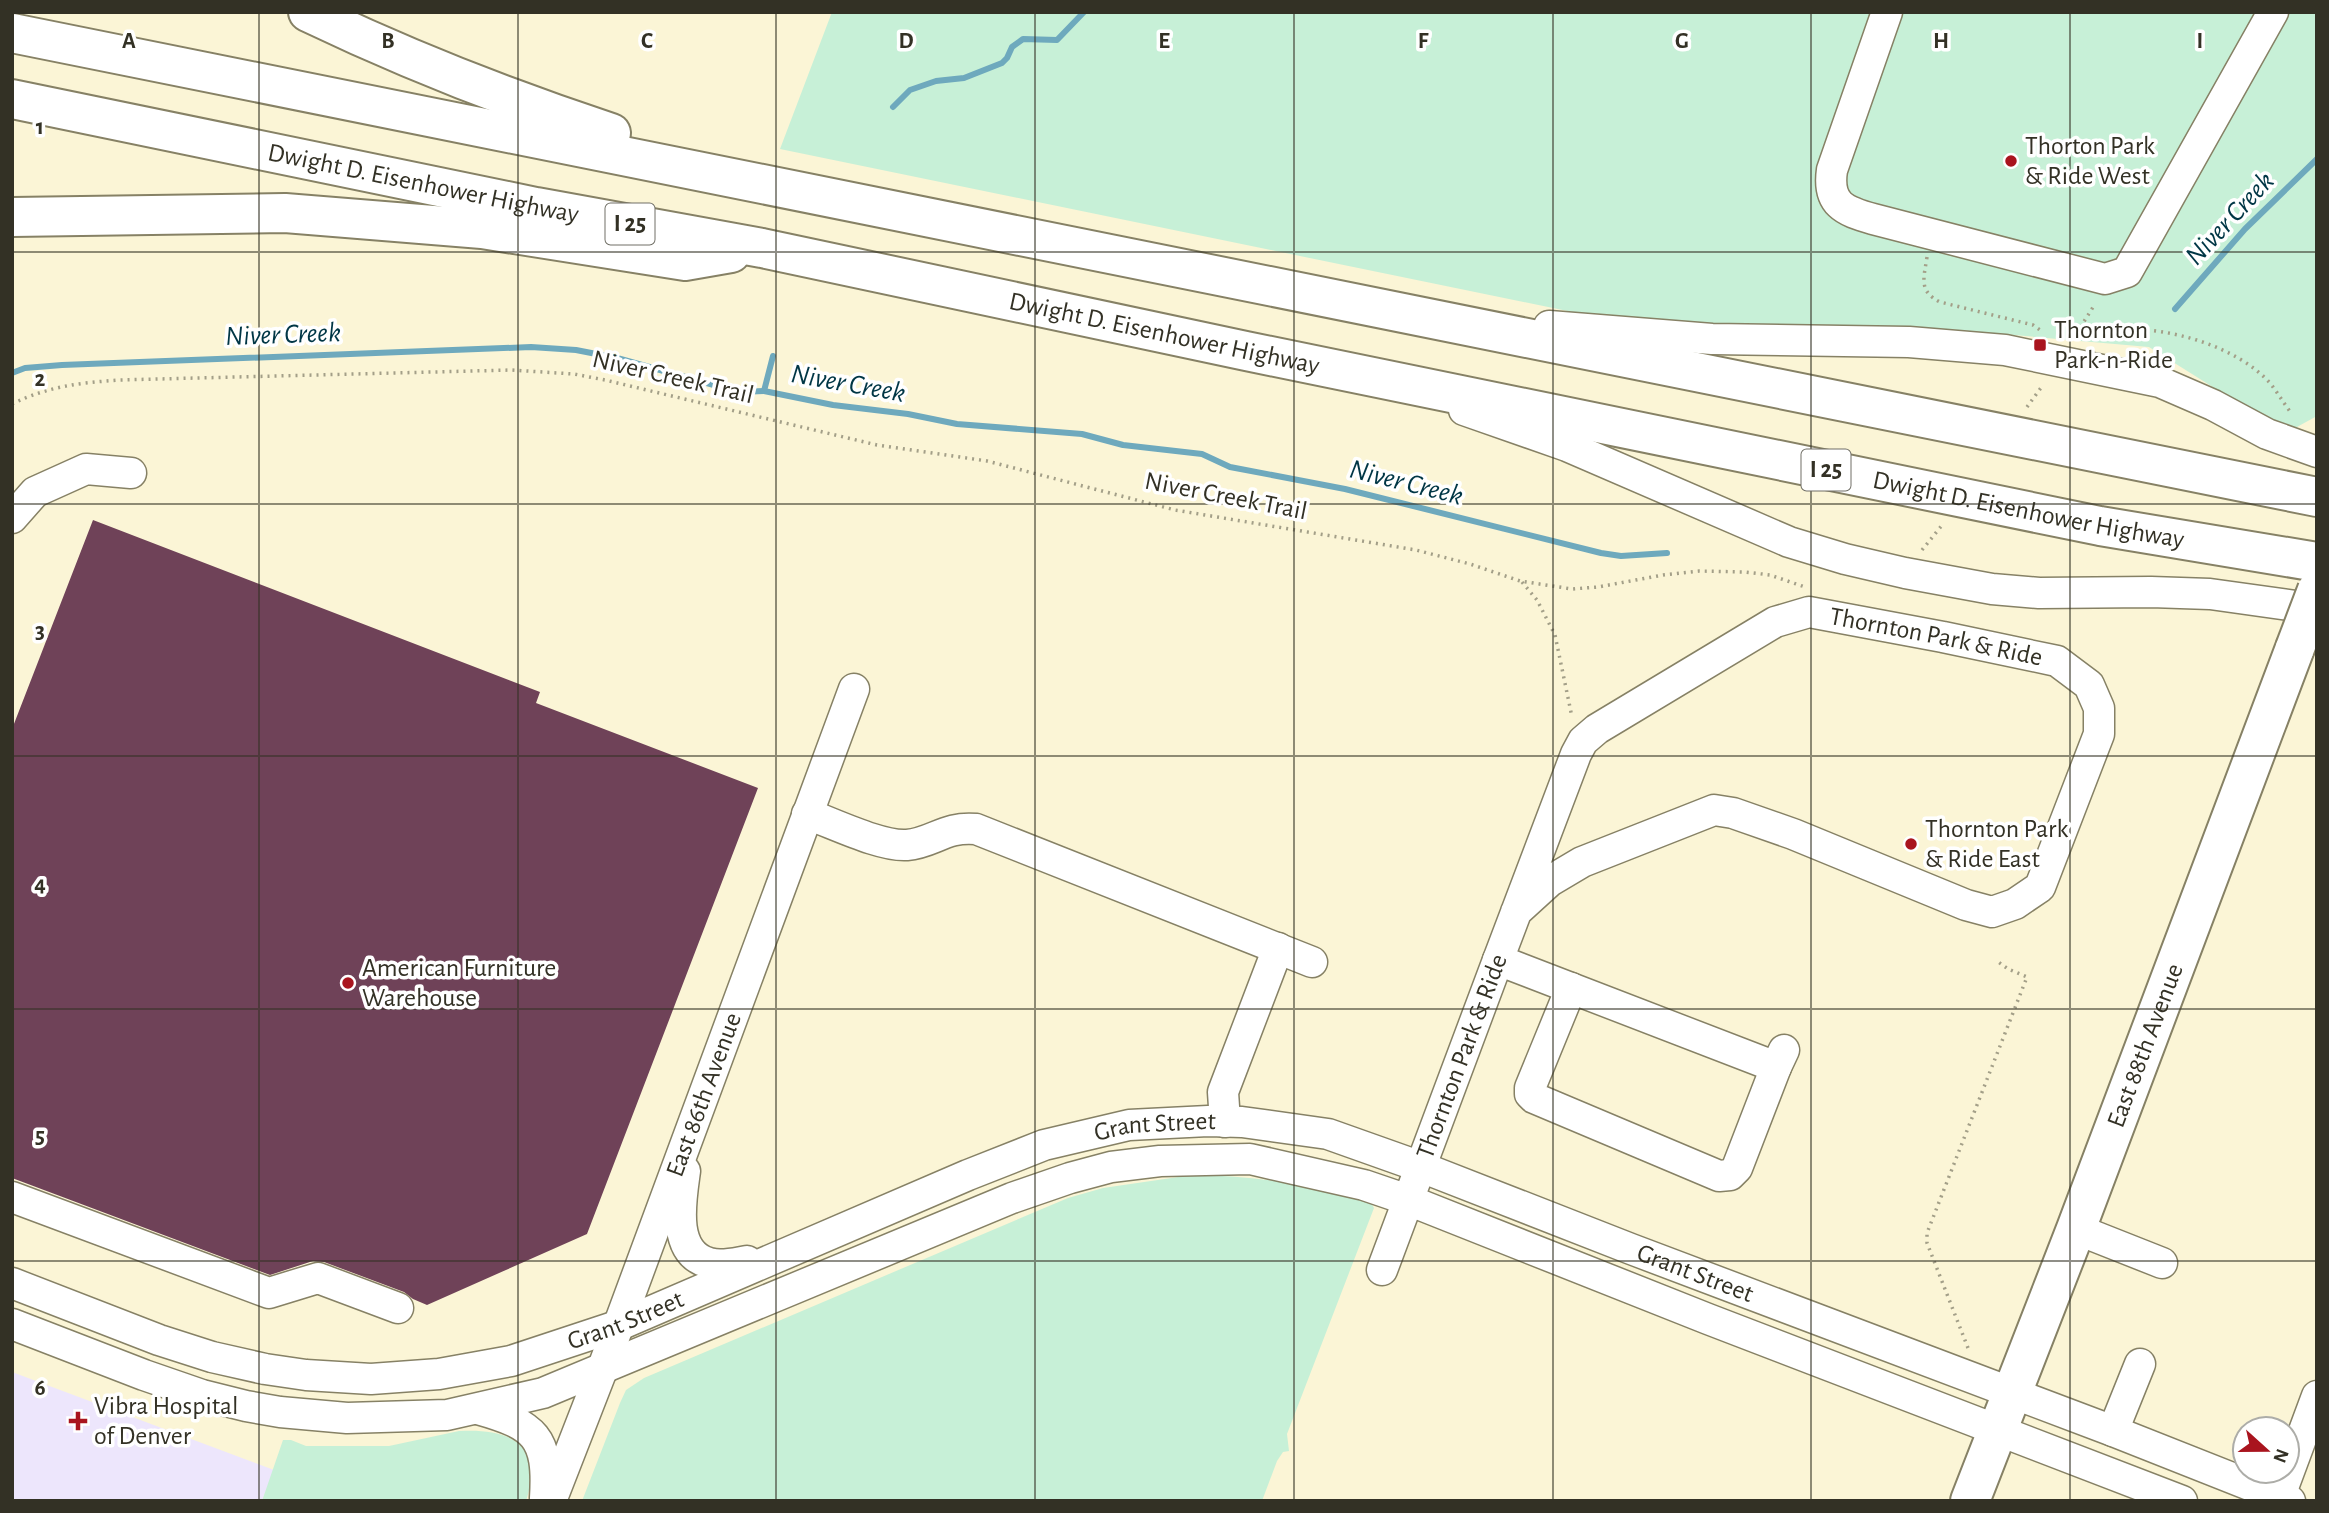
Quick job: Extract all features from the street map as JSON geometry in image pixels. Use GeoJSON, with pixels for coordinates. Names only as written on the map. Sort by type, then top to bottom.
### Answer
{"type":"FeatureCollection","features":[{"type":"Feature","properties":{"kind":"main road"},"geometry":{"type":"LineString","coordinates":[[308,12],[402,54],[540,109],[642,144],[821,195]]}},
{"type":"Feature","properties":{"kind":"main road"},"geometry":{"type":"LineString","coordinates":[[12,33],[2317,497]]}},
{"type":"Feature","properties":{"kind":"main road"},"geometry":{"type":"LineString","coordinates":[[12,73],[2174,515],[2234,529],[2315,571]]}},
{"type":"Feature","properties":{"kind":"main road","name":"Dwight D. Eisenhower Highway"},"geometry":{"type":"LineString","coordinates":[[12,99],[536,207],[762,248],[1343,371],[2315,571]]}},
{"type":"Feature","properties":{"kind":"main road"},"geometry":{"type":"LineString","coordinates":[[12,217],[245,213],[342,216],[482,229],[685,261],[762,248]]}},
{"type":"Feature","properties":{"kind":"main road","name":"East 88th Avenue"},"geometry":{"type":"LineString","coordinates":[[1970,1501],[2076,1229],[2295,648],[2315,571]]}},
{"type":"Feature","properties":{"kind":"street"},"geometry":{"type":"LineString","coordinates":[[1887,12],[1832,170],[1831,192],[1837,202],[1846,210],[1873,219],[2105,279],[2127,272],[2272,15]]}},
{"type":"Feature","properties":{"kind":"street"},"geometry":{"type":"LineString","coordinates":[[1352,303],[1582,330],[1669,337],[1909,342],[2005,350],[2160,382],[2278,438],[2317,452]]}},
{"type":"Feature","properties":{"kind":"street"},"geometry":{"type":"LineString","coordinates":[[1343,371],[1540,436],[1781,539],[1857,562],[1992,589],[2039,593],[2210,594],[2317,609]]}},
{"type":"Feature","properties":{"kind":"street"},"geometry":{"type":"LineString","coordinates":[[12,519],[35,492],[86,469],[131,473]]}},
{"type":"Feature","properties":{"kind":"street","name":"Thornton Park & Ride"},"geometry":{"type":"LineString","coordinates":[[1382,1270],[1516,912],[1583,741],[1597,729],[1775,622],[1809,612],[2057,661],[2089,685],[2099,708],[2099,734],[2040,887],[2015,904],[1992,912],[1966,905],[1793,834],[1733,813],[1714,810],[1582,862],[1550,881],[1516,912]]}},
{"type":"Feature","properties":{"kind":"street","name":"East 86th Avenue"},"geometry":{"type":"LineString","coordinates":[[551,1501],[854,689]]}},
{"type":"Feature","properties":{"kind":"street"},"geometry":{"type":"LineString","coordinates":[[807,814],[896,845],[915,844],[962,827],[976,828],[1312,962]]}},
{"type":"Feature","properties":{"kind":"street"},"geometry":{"type":"LineString","coordinates":[[1225,1122],[1223,1091],[1278,948]]}},
{"type":"Feature","properties":{"kind":"street"},"geometry":{"type":"LineString","coordinates":[[1498,960],[1571,988],[1780,1059],[1737,1168],[1730,1175],[1719,1176],[1530,1094],[1530,1088],[1571,988]]}},
{"type":"Feature","properties":{"kind":"street","name":"Grant Street"},"geometry":{"type":"LineString","coordinates":[[12,1283],[159,1340],[212,1357],[265,1369],[371,1379],[451,1371],[511,1360],[617,1326],[1044,1145],[1129,1125],[1225,1122],[1284,1126],[1328,1134],[1421,1167],[2113,1431],[2282,1499]]}},
{"type":"Feature","properties":{"kind":"street"},"geometry":{"type":"LineString","coordinates":[[691,1126],[680,1227],[691,1251],[709,1264],[781,1255]]}},
{"type":"Feature","properties":{"kind":"street","name":"Grant Street"},"geometry":{"type":"LineString","coordinates":[[12,1324],[202,1395],[280,1412],[347,1418],[447,1415],[543,1394],[1012,1198],[1070,1178],[1111,1167],[1160,1161],[1250,1159],[1338,1178],[1408,1200],[1708,1319],[2182,1501]]}},
{"type":"Feature","properties":{"kind":"street"},"geometry":{"type":"LineString","coordinates":[[12,1197],[269,1293],[318,1279],[398,1308]]}},
{"type":"Feature","properties":{"kind":"street"},"geometry":{"type":"LineString","coordinates":[[2076,1229],[2162,1263]]}},
{"type":"Feature","properties":{"kind":"street"},"geometry":{"type":"LineString","coordinates":[[2113,1431],[2140,1364]]}},
{"type":"Feature","properties":{"kind":"street"},"geometry":{"type":"LineString","coordinates":[[2282,1499],[2317,1396]]}},
{"type":"Feature","properties":{"kind":"street"},"geometry":{"type":"LineString","coordinates":[[478,1409],[523,1424],[534,1435],[545,1458],[544,1501]]}},
{"type":"Feature","properties":{"kind":"path"},"geometry":{"type":"LineString","coordinates":[[2073,339],[2098,299]]}},
{"type":"Feature","properties":{"kind":"path"},"geometry":{"type":"LineString","coordinates":[[2120,330],[2171,335],[2214,345],[2250,366],[2270,384],[2280,398]]}},
{"type":"Feature","properties":{"kind":"path","name":"Niver Creek Trail"},"geometry":{"type":"LineString","coordinates":[[12,404],[32,394],[67,384],[119,380],[510,370],[574,374],[877,446],[987,461],[1175,510],[1416,550],[1520,581],[1572,589],[1699,571],[1745,572],[1770,575],[1808,588]]}},
{"type":"Feature","properties":{"kind":"path"},"geometry":{"type":"LineString","coordinates":[[1520,581],[1537,600],[1555,635],[1569,708],[1583,741]]}},
{"type":"Feature","properties":{"kind":"path"},"geometry":{"type":"LineString","coordinates":[[1968,1349],[1927,1243],[1927,1233],[2027,977],[1997,961]]}},
{"type":"Feature","properties":{"kind":"shaded area","name":"Vibra Hospital of Denver"},"geometry":{"type":"Polygon","coordinates":[[[12,1372],[274,1470],[262,1501],[12,1501],[12,1372]]]}},
{"type":"Feature","properties":{"kind":"green space"},"geometry":{"type":"Polygon","coordinates":[[[832,12],[2317,12],[2317,416],[2286,433],[2149,347],[1946,329],[1645,327],[780,149],[832,12]]]}},
{"type":"Feature","properties":{"kind":"green space"},"geometry":{"type":"Polygon","coordinates":[[[1192,1175],[1260,1179],[1305,1186],[1371,1203],[1374,1208],[1287,1434],[1289,1451],[1283,1452],[1277,1461],[1262,1501],[582,1501],[626,1390],[644,1378],[1068,1198],[1103,1188],[1192,1175]]]}},
{"type":"Feature","properties":{"kind":"green space"},"geometry":{"type":"Polygon","coordinates":[[[459,1431],[493,1433],[518,1443],[531,1466],[531,1482],[526,1501],[262,1501],[283,1440],[306,1446],[389,1446],[459,1431]]]}},
{"type":"Feature","properties":{"kind":"building","name":"American Furniture Warehouse"},"geometry":{"type":"Polygon","coordinates":[[[93,520],[540,692],[536,703],[758,788],[587,1234],[427,1305],[404,1292],[324,1262],[313,1261],[270,1275],[12,1178],[12,729],[93,520]]]}},
{"type":"Feature","properties":{"kind":"waterway"},"geometry":{"type":"LineString","coordinates":[[893,107],[910,90],[936,81],[964,78],[1002,63],[1012,47],[1023,39],[1057,40],[1084,12]]}},
{"type":"Feature","properties":{"kind":"waterway","name":"Niver Creek"},"geometry":{"type":"LineString","coordinates":[[2175,309],[2245,229],[2317,159]]}},
{"type":"Feature","properties":{"kind":"waterway","name":"Niver Creek"},"geometry":{"type":"LineString","coordinates":[[12,373],[25,368],[62,365],[531,347],[576,350],[617,358],[739,392],[764,391],[833,405],[908,414],[957,424],[1082,434],[1123,445],[1202,454],[1230,467],[1345,489],[1601,553],[1621,556],[1667,553]]}},
{"type":"Feature","properties":{"kind":"waterway"},"geometry":{"type":"LineString","coordinates":[[764,391],[773,356]]}},
{"type":"Feature","properties":{"kind":"place","name":"Thorton Park & Ride West"},"geometry":{"type":"Point","coordinates":[2011,161]}},
{"type":"Feature","properties":{"kind":"place","name":"Thornton Park-n-Ride"},"geometry":{"type":"Point","coordinates":[2040,345]}},
{"type":"Feature","properties":{"kind":"place","name":"Thornton Park & Ride East"},"geometry":{"type":"Point","coordinates":[1911,844]}},
{"type":"Feature","properties":{"kind":"place","name":"American Furniture Warehouse"},"geometry":{"type":"Point","coordinates":[348,983]}},
{"type":"Feature","properties":{"kind":"place","name":"Vibra Hospital of Denver"},"geometry":{"type":"Point","coordinates":[78,1421]}}]}
